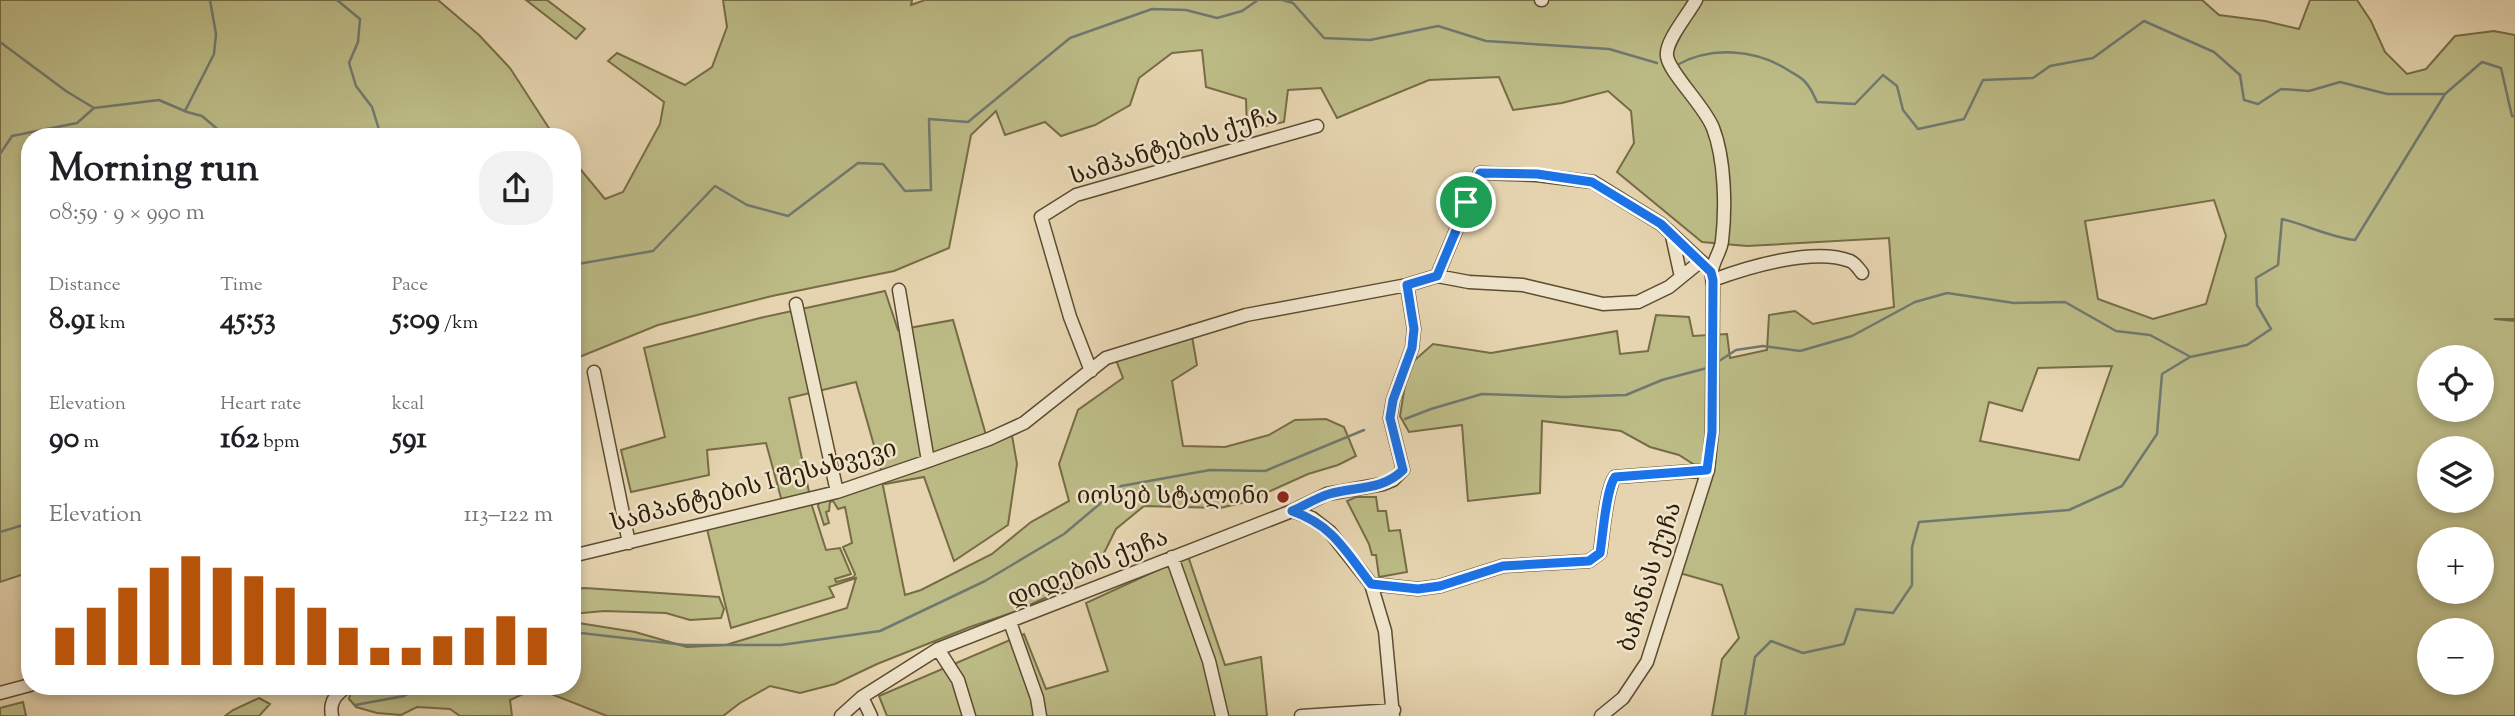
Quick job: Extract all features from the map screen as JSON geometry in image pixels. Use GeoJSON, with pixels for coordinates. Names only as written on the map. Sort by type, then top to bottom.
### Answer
{"type":"FeatureCollection","features":[{"type":"Feature","properties":{"kind":"street","name":"ბაჩანას ქუჩა"},"geometry":{"type":"LineString","coordinates":[[1601,716],[1623,698],[1647,662],[1707,470],[1712,432],[1712,276],[1722,244],[1725,197],[1714,130],[1702,106],[1670,68],[1667,53],[1671,38],[1696,0]]}},
{"type":"Feature","properties":{"kind":"street","name":"სამპანტების ქუჩა"},"geometry":{"type":"LineString","coordinates":[[1091,371],[1070,317],[1041,217],[1076,195],[1317,126]]}},
{"type":"Feature","properties":{"kind":"street"},"geometry":{"type":"LineString","coordinates":[[1437,276],[1480,173],[1537,174],[1592,182],[1661,224],[1701,261],[1712,276],[1794,257],[1852,262],[1862,273]]}},
{"type":"Feature","properties":{"kind":"street"},"geometry":{"type":"LineString","coordinates":[[1672,236],[1681,277]]}},
{"type":"Feature","properties":{"kind":"street"},"geometry":{"type":"LineString","coordinates":[[1091,371],[1106,358],[1245,315],[1407,285],[1437,276],[1469,282],[1523,285],[1603,304],[1638,302],[1669,287],[1701,261]]}},
{"type":"Feature","properties":{"kind":"street","name":"დიდების ქუჩა"},"geometry":{"type":"LineString","coordinates":[[841,716],[862,697],[938,649],[1292,511],[1327,494],[1392,480],[1403,470],[1390,418],[1393,400],[1412,348],[1414,329],[1407,285]]}},
{"type":"Feature","properties":{"kind":"street"},"geometry":{"type":"LineString","coordinates":[[899,290],[928,461]]}},
{"type":"Feature","properties":{"kind":"street"},"geometry":{"type":"LineString","coordinates":[[796,304],[838,492]]}},
{"type":"Feature","properties":{"kind":"street","name":"სამპანტების I შესახვევი"},"geometry":{"type":"LineString","coordinates":[[581,554],[838,492],[928,461],[1024,423],[1091,371]]}},
{"type":"Feature","properties":{"kind":"street"},"geometry":{"type":"LineString","coordinates":[[594,372],[629,543]]}},
{"type":"Feature","properties":{"kind":"street"},"geometry":{"type":"LineString","coordinates":[[1371,584],[1418,589],[1440,586],[1503,566],[1589,561],[1600,553],[1609,485],[1615,477],[1707,470]]}},
{"type":"Feature","properties":{"kind":"street"},"geometry":{"type":"LineString","coordinates":[[1292,511],[1312,518],[1330,532],[1371,584],[1385,631],[1393,713],[1301,716]]}},
{"type":"Feature","properties":{"kind":"street"},"geometry":{"type":"LineString","coordinates":[[1172,557],[1209,661],[1222,716]]}},
{"type":"Feature","properties":{"kind":"street"},"geometry":{"type":"LineString","coordinates":[[1010,622],[1037,698],[1040,716]]}},
{"type":"Feature","properties":{"kind":"street"},"geometry":{"type":"LineString","coordinates":[[938,649],[958,680],[969,716]]}},
{"type":"Feature","properties":{"kind":"street"},"geometry":{"type":"LineString","coordinates":[[0,693],[21,687]]}},
{"type":"Feature","properties":{"kind":"street"},"geometry":{"type":"LineString","coordinates":[[332,716],[335,695]]}},
{"type":"Feature","properties":{"kind":"street"},"geometry":{"type":"LineString","coordinates":[[862,697],[871,716]]}},
{"type":"Feature","properties":{"kind":"shaded area"},"geometry":{"type":"Polygon","coordinates":[[[0,0],[438,0],[479,35],[510,68],[549,128],[21,128],[21,575],[0,582],[0,0]]]}},
{"type":"Feature","properties":{"kind":"shaded area"},"geometry":{"type":"Polygon","coordinates":[[[526,0],[547,0],[585,29],[576,39],[526,0]]]}},
{"type":"Feature","properties":{"kind":"shaded area"},"geometry":{"type":"Polygon","coordinates":[[[723,0],[912,0],[911,5],[925,0],[2202,0],[2219,15],[2299,29],[2310,0],[2357,0],[2371,21],[2385,52],[2407,74],[2426,69],[2455,36],[2494,31],[2515,35],[2515,319],[2494,319],[2515,321],[2515,716],[1712,716],[1722,659],[1739,638],[1722,585],[1676,572],[1710,475],[1679,455],[1650,447],[1621,431],[1542,421],[1540,493],[1468,501],[1462,425],[1409,432],[1400,416],[1408,366],[1433,344],[1491,353],[1617,331],[1620,354],[1648,351],[1656,315],[1689,317],[1693,336],[1727,334],[1730,358],[1767,350],[1769,315],[1795,311],[1813,324],[1894,307],[1889,238],[1747,246],[1702,242],[1617,172],[1634,143],[1631,111],[1608,91],[1562,103],[1513,110],[1499,77],[1429,80],[1337,118],[1321,88],[1288,90],[1284,122],[1247,130],[1246,99],[1206,87],[1202,50],[1172,53],[1139,78],[1130,105],[1095,125],[1061,136],[1045,122],[1005,135],[996,111],[971,135],[949,248],[894,271],[772,296],[658,325],[581,356],[581,170],[605,199],[623,192],[660,124],[664,102],[608,61],[617,53],[685,85],[712,67],[727,27],[723,0]],[[2214,200],[2085,221],[2098,299],[2153,319],[2206,304],[2226,236],[2214,200]],[[2112,366],[2038,368],[2022,411],[1989,402],[1980,441],[2079,460],[2112,366]]]}},
{"type":"Feature","properties":{"kind":"shaded area"},"geometry":{"type":"Polygon","coordinates":[[[885,291],[898,330],[953,320],[986,435],[1010,424],[1017,464],[1008,525],[954,561],[924,477],[885,484],[856,382],[789,398],[812,506],[826,550],[840,548],[851,574],[835,579],[836,582],[854,577],[855,574],[843,547],[852,543],[845,507],[838,509],[833,501],[830,502],[829,511],[826,512],[829,523],[824,525],[819,501],[882,481],[905,595],[921,590],[992,554],[1031,522],[1069,501],[1059,464],[1078,410],[1123,378],[1114,355],[1190,325],[1197,365],[1172,381],[1183,446],[1225,447],[1269,435],[1295,420],[1326,419],[1344,427],[1356,456],[1246,502],[1220,508],[1144,506],[1116,529],[1103,555],[1089,571],[1047,597],[877,664],[835,684],[800,693],[770,686],[723,716],[607,716],[554,695],[581,695],[581,623],[635,632],[687,647],[726,645],[847,608],[856,578],[829,587],[834,597],[731,628],[707,529],[784,509],[766,443],[707,450],[709,475],[631,492],[621,450],[665,437],[644,348],[760,318],[885,291]]]}},
{"type":"Feature","properties":{"kind":"shaded area"},"geometry":{"type":"Polygon","coordinates":[[[1356,497],[1376,497],[1378,511],[1386,511],[1389,531],[1400,530],[1407,572],[1379,577],[1376,555],[1372,555],[1347,501],[1356,497]]]}},
{"type":"Feature","properties":{"kind":"shaded area"},"geometry":{"type":"Polygon","coordinates":[[[1188,556],[1225,665],[1261,657],[1267,716],[887,716],[879,696],[1024,634],[1046,689],[1108,671],[1086,603],[1188,556]]]}},
{"type":"Feature","properties":{"kind":"shaded area"},"geometry":{"type":"Polygon","coordinates":[[[581,588],[719,597],[724,609],[721,618],[690,620],[666,613],[604,611],[581,613],[581,588]]]}},
{"type":"Feature","properties":{"kind":"shaded area"},"geometry":{"type":"Polygon","coordinates":[[[350,695],[521,695],[510,700],[512,716],[460,716],[450,709],[417,707],[401,715],[377,713],[356,707],[349,699],[350,695]]]}},
{"type":"Feature","properties":{"kind":"shaded area"},"geometry":{"type":"Polygon","coordinates":[[[259,698],[270,704],[259,716],[225,716],[233,710],[259,698]]]}},
{"type":"Feature","properties":{"kind":"shaded area"},"geometry":{"type":"Polygon","coordinates":[[[23,702],[26,716],[0,716],[0,708],[23,702]]]}},
{"type":"Feature","properties":{"kind":"waterway"},"geometry":{"type":"LineString","coordinates":[[185,111],[214,54],[216,34],[210,0]]}},
{"type":"Feature","properties":{"kind":"waterway"},"geometry":{"type":"LineString","coordinates":[[337,0],[360,19],[358,42],[349,63],[356,86],[372,107],[379,128]]}},
{"type":"Feature","properties":{"kind":"waterway"},"geometry":{"type":"LineString","coordinates":[[581,263],[653,251],[715,186],[747,205],[788,216],[858,163],[883,164],[905,191],[931,190],[929,119],[968,122],[1070,38],[1152,9],[1186,10],[1217,18],[1242,11],[1258,0]]}},
{"type":"Feature","properties":{"kind":"waterway"},"geometry":{"type":"LineString","coordinates":[[1282,0],[1293,3],[1324,38],[1370,40],[1438,26],[1486,41],[1609,49],[1657,63]]}},
{"type":"Feature","properties":{"kind":"waterway"},"geometry":{"type":"LineString","coordinates":[[1677,65],[1704,55],[1733,52],[1747,54],[1775,63],[1800,77],[1817,102],[1855,104],[1883,75],[1897,86],[1903,110],[1918,129],[1964,119],[1983,80],[2033,78],[2050,66],[2093,58],[2144,21],[2214,52],[2240,75],[2244,100],[2258,104],[2281,89],[2309,91],[2340,82],[2387,94],[2445,94],[2482,62],[2501,68],[2512,116],[2515,116]]}},
{"type":"Feature","properties":{"kind":"waterway"},"geometry":{"type":"LineString","coordinates":[[0,42],[66,91],[94,108]]}},
{"type":"Feature","properties":{"kind":"waterway"},"geometry":{"type":"LineString","coordinates":[[1745,716],[1755,657],[1771,641],[1803,653],[1844,644],[1856,609],[1893,613],[1912,585],[1912,547],[1919,522],[2069,510],[2122,486],[2157,434],[2162,374],[2190,357],[2247,345],[2271,329],[2257,305],[2256,278],[2278,265],[2282,219],[2355,240],[2445,94]]}},
{"type":"Feature","properties":{"kind":"waterway"},"geometry":{"type":"LineString","coordinates":[[52,128],[77,123],[94,108],[159,100],[202,116],[216,128]]}},
{"type":"Feature","properties":{"kind":"waterway"},"geometry":{"type":"LineString","coordinates":[[0,154],[12,136],[21,134]]}},
{"type":"Feature","properties":{"kind":"waterway"},"geometry":{"type":"LineString","coordinates":[[1716,363],[1736,350],[1763,346],[1800,351],[1852,336],[1915,302],[1947,293],[2014,303],[2065,302],[2116,331],[2150,335],[2189,356]]}},
{"type":"Feature","properties":{"kind":"waterway"},"geometry":{"type":"LineString","coordinates":[[1405,419],[1482,394],[1564,397],[1626,395],[1662,380],[1707,368]]}},
{"type":"Feature","properties":{"kind":"waterway"},"geometry":{"type":"LineString","coordinates":[[581,633],[685,645],[781,645],[880,631],[985,581],[1064,534],[1121,486],[1210,470],[1265,471],[1364,430]]}},
{"type":"Feature","properties":{"kind":"waterway"},"geometry":{"type":"LineString","coordinates":[[0,532],[21,526]]}},
{"type":"Feature","properties":{"kind":"waterway"},"geometry":{"type":"LineString","coordinates":[[355,705],[406,695]]}},
{"type":"Feature","properties":{"kind":"place","name":"იოსებ სტალინი"},"geometry":{"type":"Point","coordinates":[1283,497]}},
{"type":"Feature","properties":{"kind":"route"},"geometry":{"type":"LineString","coordinates":[[1480,173],[1537,174],[1592,182],[1661,224],[1706,266],[1713,280],[1712,432],[1707,470],[1615,477],[1609,485],[1600,553],[1589,561],[1503,566],[1440,586],[1418,589],[1371,584],[1330,532],[1312,518],[1292,511],[1327,494],[1383,484],[1403,470],[1390,418],[1393,400],[1412,348],[1414,329],[1407,285],[1437,276],[1466,202],[1480,173]]}}]}
